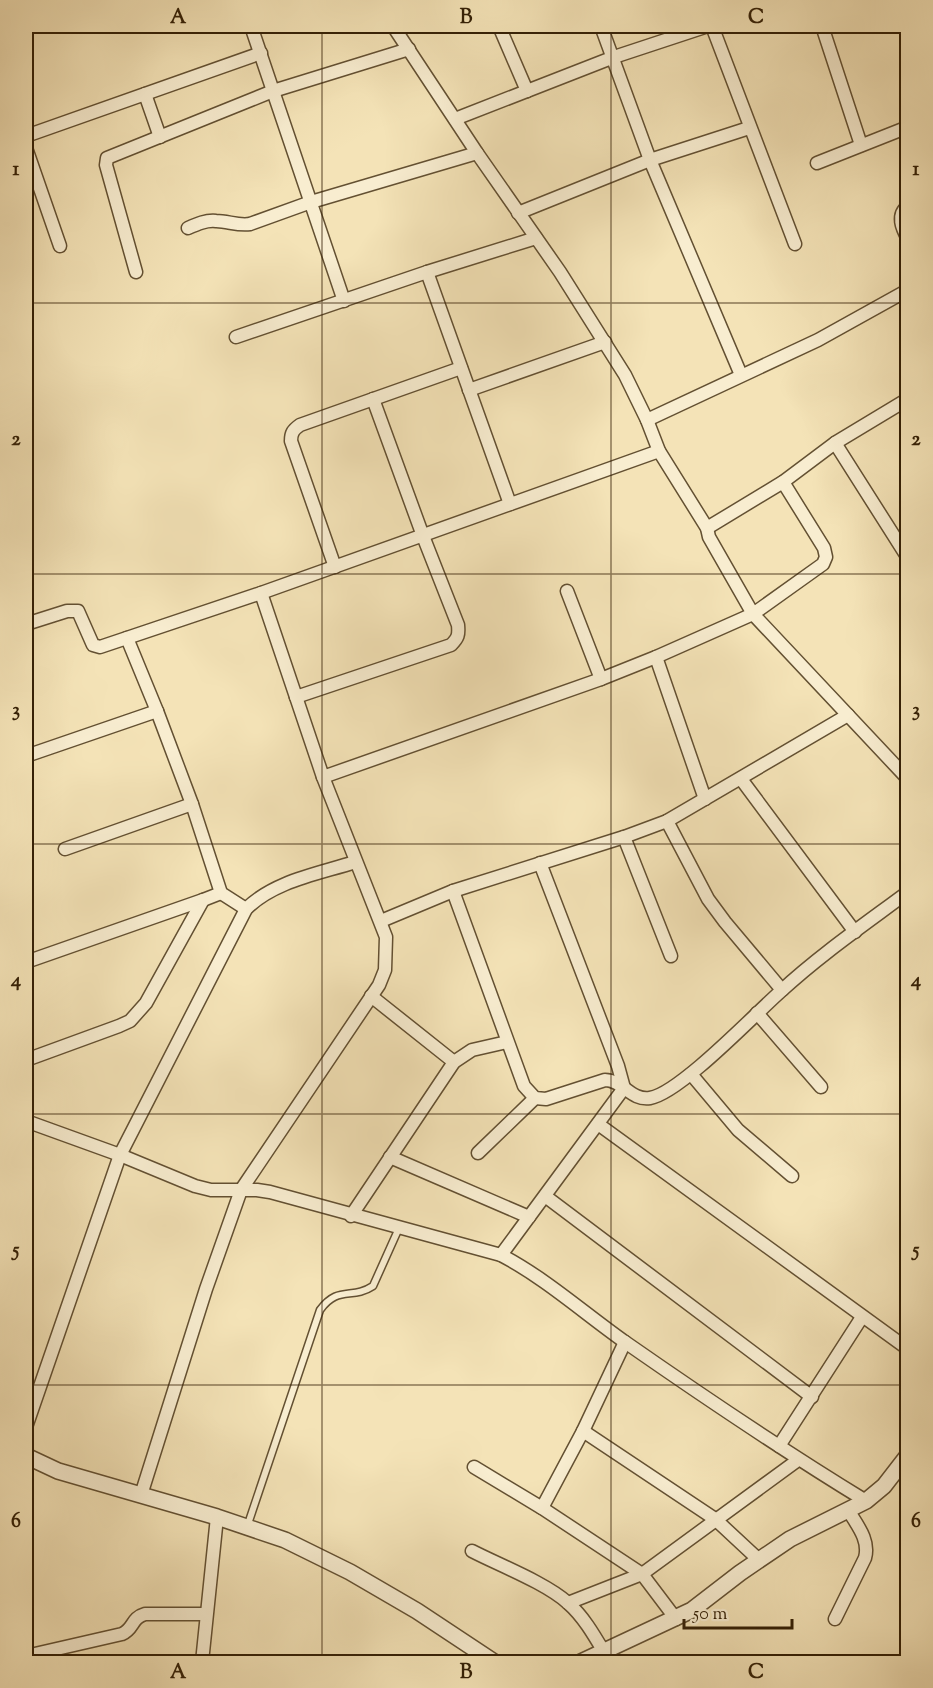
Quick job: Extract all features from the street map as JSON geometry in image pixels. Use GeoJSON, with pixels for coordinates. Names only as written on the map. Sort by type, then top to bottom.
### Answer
{"type":"FeatureCollection","features":[{"type":"Feature","properties":{"kind":"street"},"geometry":{"type":"LineString","coordinates":[[251,26],[344,301]]}},
{"type":"Feature","properties":{"kind":"street"},"geometry":{"type":"LineString","coordinates":[[393,26],[605,342],[648,420],[659,451],[707,528],[709,537],[753,614],[908,778]]}},
{"type":"Feature","properties":{"kind":"street"},"geometry":{"type":"LineString","coordinates":[[500,26],[527,91]]}},
{"type":"Feature","properties":{"kind":"street"},"geometry":{"type":"LineString","coordinates":[[601,26],[650,160],[741,375]]}},
{"type":"Feature","properties":{"kind":"street"},"geometry":{"type":"LineString","coordinates":[[455,119],[614,57],[710,26],[795,244]]}},
{"type":"Feature","properties":{"kind":"street"},"geometry":{"type":"LineString","coordinates":[[822,26],[861,145]]}},
{"type":"Feature","properties":{"kind":"street"},"geometry":{"type":"LineString","coordinates":[[136,272],[106,161],[110,156],[273,91],[409,49]]}},
{"type":"Feature","properties":{"kind":"street"},"geometry":{"type":"LineString","coordinates":[[26,136],[261,54]]}},
{"type":"Feature","properties":{"kind":"street"},"geometry":{"type":"LineString","coordinates":[[145,94],[160,137]]}},
{"type":"Feature","properties":{"kind":"street"},"geometry":{"type":"LineString","coordinates":[[817,163],[908,127]]}},
{"type":"Feature","properties":{"kind":"street"},"geometry":{"type":"LineString","coordinates":[[518,213],[650,160],[749,128]]}},
{"type":"Feature","properties":{"kind":"street"},"geometry":{"type":"LineString","coordinates":[[26,148],[60,246]]}},
{"type":"Feature","properties":{"kind":"street"},"geometry":{"type":"LineString","coordinates":[[188,228],[215,220],[242,226],[250,224],[310,202],[477,153]]}},
{"type":"Feature","properties":{"kind":"street"},"geometry":{"type":"LineString","coordinates":[[908,206],[904,208],[900,216],[902,229],[908,239]]}},
{"type":"Feature","properties":{"kind":"street"},"geometry":{"type":"LineString","coordinates":[[236,337],[427,272],[536,238]]}},
{"type":"Feature","properties":{"kind":"street"},"geometry":{"type":"LineString","coordinates":[[427,272],[510,504]]}},
{"type":"Feature","properties":{"kind":"street"},"geometry":{"type":"LineString","coordinates":[[648,420],[818,340],[908,290]]}},
{"type":"Feature","properties":{"kind":"street"},"geometry":{"type":"LineString","coordinates":[[469,390],[605,342]]}},
{"type":"Feature","properties":{"kind":"street"},"geometry":{"type":"LineString","coordinates":[[335,567],[291,441],[291,434],[300,425],[461,368]]}},
{"type":"Feature","properties":{"kind":"street"},"geometry":{"type":"LineString","coordinates":[[296,697],[451,645],[457,639],[458,625],[373,399]]}},
{"type":"Feature","properties":{"kind":"street"},"geometry":{"type":"LineString","coordinates":[[707,528],[783,482],[835,443],[908,399]]}},
{"type":"Feature","properties":{"kind":"street"},"geometry":{"type":"LineString","coordinates":[[835,443],[908,558]]}},
{"type":"Feature","properties":{"kind":"street"},"geometry":{"type":"LineString","coordinates":[[26,624],[74,610],[78,611],[93,645],[100,647],[261,593],[659,451]]}},
{"type":"Feature","properties":{"kind":"street"},"geometry":{"type":"LineString","coordinates":[[323,777],[601,679],[753,614],[823,564],[826,557],[824,548],[783,482]]}},
{"type":"Feature","properties":{"kind":"street"},"geometry":{"type":"LineString","coordinates":[[567,591],[601,679]]}},
{"type":"Feature","properties":{"kind":"street"},"geometry":{"type":"LineString","coordinates":[[141,1496],[206,1288],[241,1190],[371,996],[385,970],[386,938],[381,921],[355,862],[323,777],[261,593]]}},
{"type":"Feature","properties":{"kind":"street"},"geometry":{"type":"LineString","coordinates":[[127,638],[158,711],[221,893],[246,909]]}},
{"type":"Feature","properties":{"kind":"street"},"geometry":{"type":"LineString","coordinates":[[656,657],[705,800]]}},
{"type":"Feature","properties":{"kind":"street"},"geometry":{"type":"LineString","coordinates":[[26,756],[158,711]]}},
{"type":"Feature","properties":{"kind":"street"},"geometry":{"type":"LineString","coordinates":[[381,921],[453,891],[624,837],[667,821],[848,715]]}},
{"type":"Feature","properties":{"kind":"street"},"geometry":{"type":"LineString","coordinates":[[741,779],[855,932]]}},
{"type":"Feature","properties":{"kind":"street"},"geometry":{"type":"LineString","coordinates":[[65,849],[192,804]]}},
{"type":"Feature","properties":{"kind":"street"},"geometry":{"type":"LineString","coordinates":[[667,821],[708,898],[782,990]]}},
{"type":"Feature","properties":{"kind":"street"},"geometry":{"type":"LineString","coordinates":[[624,837],[671,956]]}},
{"type":"Feature","properties":{"kind":"street"},"geometry":{"type":"LineString","coordinates":[[26,1427],[120,1155],[246,909],[255,900],[274,888],[355,862]]}},
{"type":"Feature","properties":{"kind":"street"},"geometry":{"type":"LineString","coordinates":[[540,863],[618,1066],[624,1088]]}},
{"type":"Feature","properties":{"kind":"street"},"geometry":{"type":"LineString","coordinates":[[453,891],[524,1086],[535,1098],[546,1099],[604,1080],[613,1080],[637,1096],[647,1098],[662,1093],[690,1074],[782,990],[908,892]]}},
{"type":"Feature","properties":{"kind":"street"},"geometry":{"type":"LineString","coordinates":[[26,962],[221,893]]}},
{"type":"Feature","properties":{"kind":"street"},"geometry":{"type":"LineString","coordinates":[[26,1060],[119,1026],[138,1014],[203,900]]}},
{"type":"Feature","properties":{"kind":"street"},"geometry":{"type":"LineString","coordinates":[[371,996],[454,1062]]}},
{"type":"Feature","properties":{"kind":"street"},"geometry":{"type":"LineString","coordinates":[[757,1014],[821,1087]]}},
{"type":"Feature","properties":{"kind":"street"},"geometry":{"type":"LineString","coordinates":[[351,1216],[454,1062],[472,1050],[507,1042]]}},
{"type":"Feature","properties":{"kind":"street"},"geometry":{"type":"LineString","coordinates":[[690,1074],[738,1130],[792,1176]]}},
{"type":"Feature","properties":{"kind":"street"},"geometry":{"type":"LineString","coordinates":[[501,1256],[624,1088]]}},
{"type":"Feature","properties":{"kind":"street"},"geometry":{"type":"LineString","coordinates":[[478,1153],[535,1098]]}},
{"type":"Feature","properties":{"kind":"street"},"geometry":{"type":"LineString","coordinates":[[26,1121],[203,1188],[257,1190],[284,1196],[501,1256],[522,1267],[625,1342],[798,1460],[866,1501]]}},
{"type":"Feature","properties":{"kind":"street"},"geometry":{"type":"LineString","coordinates":[[598,1124],[908,1349]]}},
{"type":"Feature","properties":{"kind":"street"},"geometry":{"type":"LineString","coordinates":[[390,1157],[529,1217]]}},
{"type":"Feature","properties":{"kind":"street"},"geometry":{"type":"LineString","coordinates":[[545,1196],[812,1397]]}},
{"type":"Feature","properties":{"kind":"street"},"geometry":{"type":"LineString","coordinates":[[779,1446],[862,1317]]}},
{"type":"Feature","properties":{"kind":"street"},"geometry":{"type":"LineString","coordinates":[[542,1508],[583,1431],[625,1342]]}},
{"type":"Feature","properties":{"kind":"street"},"geometry":{"type":"LineString","coordinates":[[583,1431],[715,1519],[758,1559]]}},
{"type":"Feature","properties":{"kind":"street"},"geometry":{"type":"LineString","coordinates":[[581,1662],[692,1610],[758,1559],[790,1539],[866,1501],[884,1486],[908,1455]]}},
{"type":"Feature","properties":{"kind":"street"},"geometry":{"type":"LineString","coordinates":[[26,1456],[58,1471],[217,1517],[285,1540],[350,1572],[417,1611],[494,1662]]}},
{"type":"Feature","properties":{"kind":"street"},"geometry":{"type":"LineString","coordinates":[[568,1603],[642,1574],[798,1460]]}},
{"type":"Feature","properties":{"kind":"street"},"geometry":{"type":"LineString","coordinates":[[474,1467],[542,1508],[642,1574],[676,1619]]}},
{"type":"Feature","properties":{"kind":"street"},"geometry":{"type":"LineString","coordinates":[[835,1619],[867,1550],[866,1543],[848,1510]]}},
{"type":"Feature","properties":{"kind":"street"},"geometry":{"type":"LineString","coordinates":[[202,1662],[217,1517]]}},
{"type":"Feature","properties":{"kind":"street"},"geometry":{"type":"LineString","coordinates":[[472,1551],[551,1591],[568,1603],[590,1629],[604,1652]]}},
{"type":"Feature","properties":{"kind":"street"},"geometry":{"type":"LineString","coordinates":[[26,1656],[122,1634],[127,1632],[138,1616],[145,1614],[206,1614]]}},
{"type":"Feature","properties":{"kind":"lane"},"geometry":{"type":"LineString","coordinates":[[247,1527],[320,1310],[332,1296],[365,1291],[373,1286],[399,1228]]}}]}
